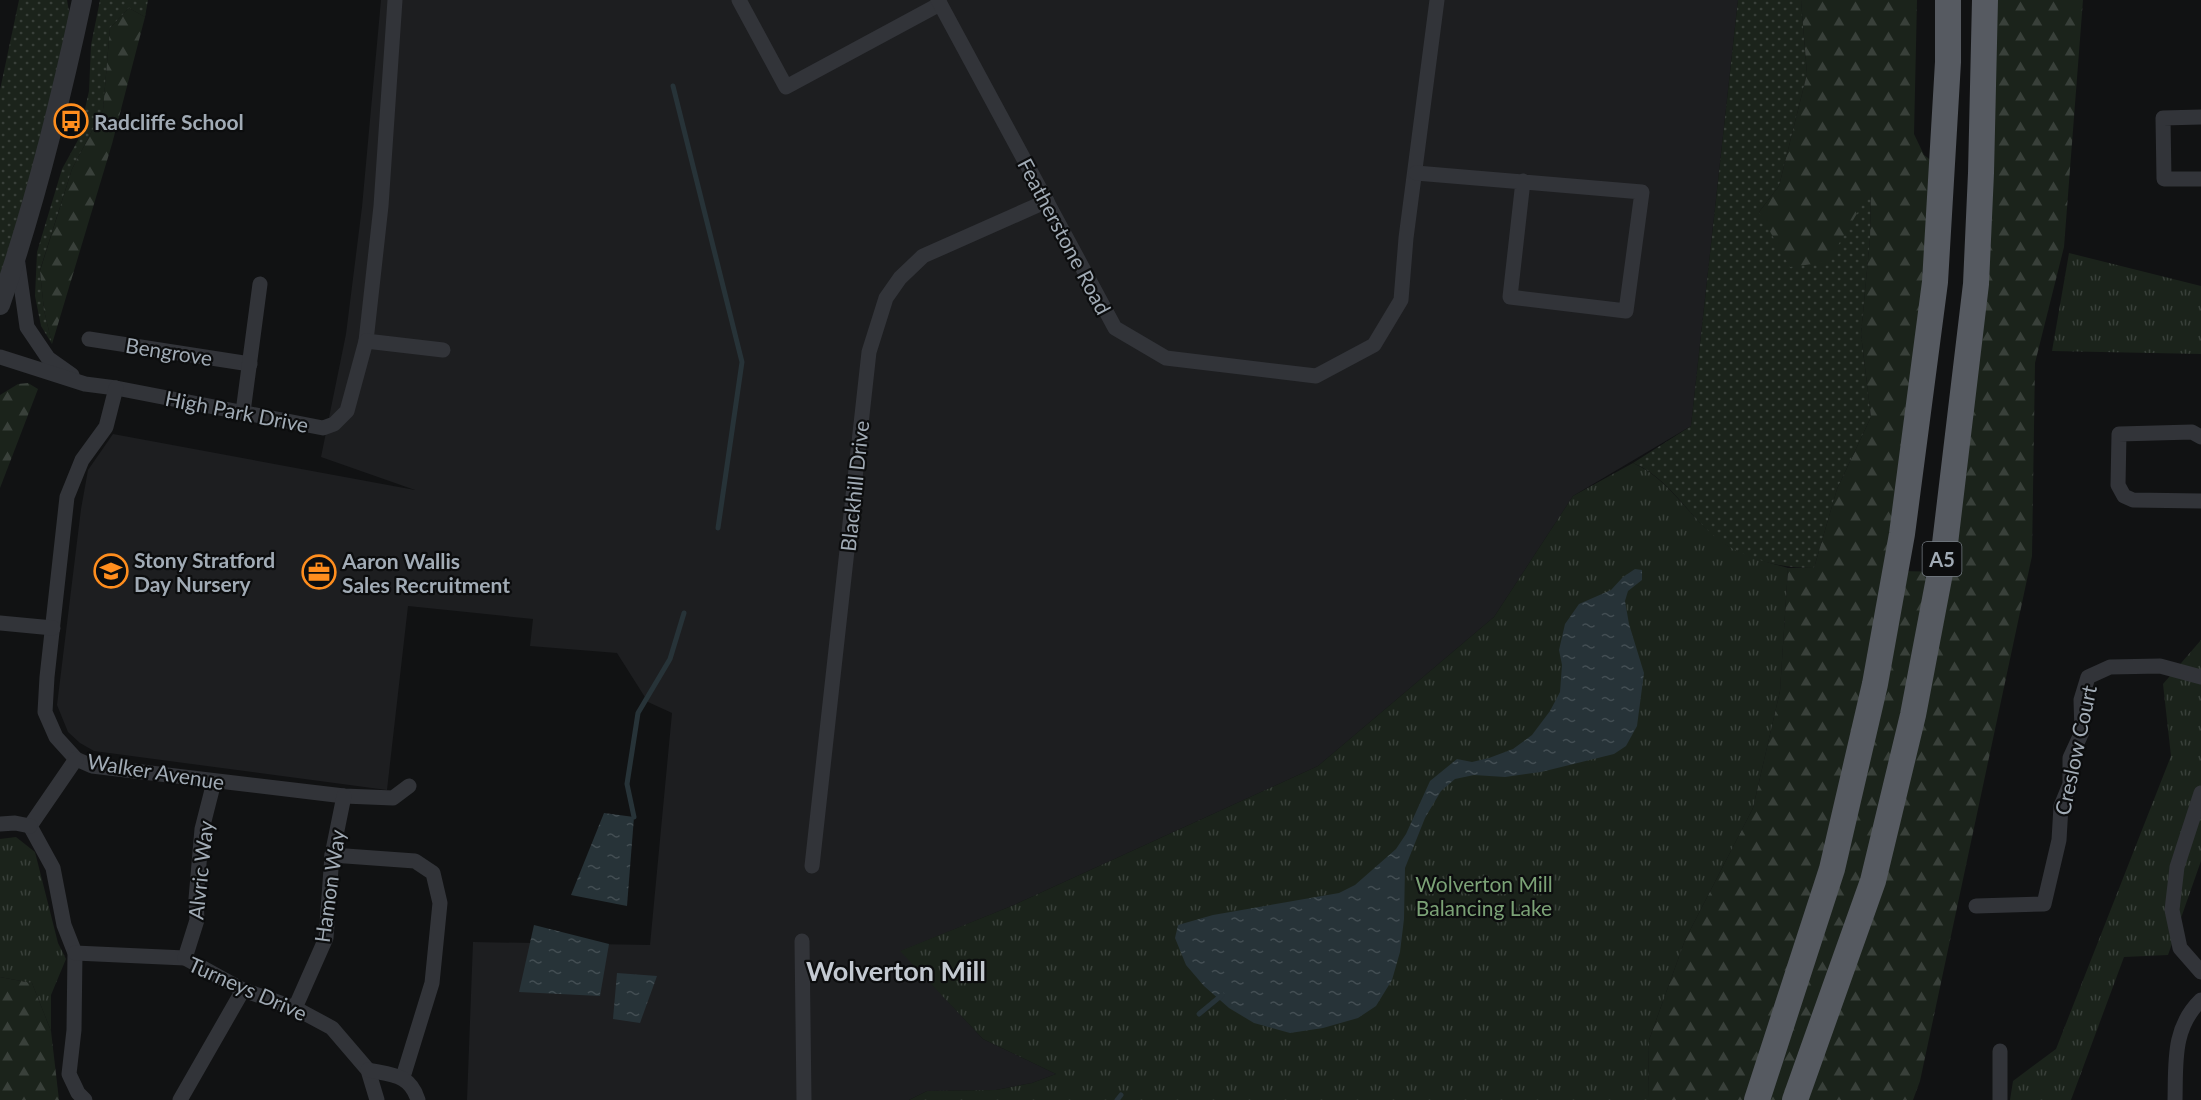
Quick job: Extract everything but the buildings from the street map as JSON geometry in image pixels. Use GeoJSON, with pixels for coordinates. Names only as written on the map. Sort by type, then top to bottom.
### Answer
{"type":"FeatureCollection","features":[{"type":"Feature","properties":{"kind":"highway","name":"A5"},"geometry":{"type":"LineString","coordinates":[[1757,1100],[1832,869],[1875,684],[1902,534],[1935,282],[1948,62],[1948,0]]}},
{"type":"Feature","properties":{"kind":"highway","name":"A5"},"geometry":{"type":"LineString","coordinates":[[1794,1100],[1873,880],[1913,715],[1944,552],[1976,284],[1985,0]]}},
{"type":"Feature","properties":{"kind":"street"},"geometry":{"type":"LineString","coordinates":[[0,305],[17,257],[59,110],[82,0]]}},
{"type":"Feature","properties":{"kind":"street","name":"High Park Drive"},"geometry":{"type":"LineString","coordinates":[[0,357],[85,384],[323,428],[334,424],[347,411],[366,341],[381,206],[395,0]]}},
{"type":"Feature","properties":{"kind":"street"},"geometry":{"type":"LineString","coordinates":[[739,0],[786,87],[939,2]]}},
{"type":"Feature","properties":{"kind":"street","name":"Featherstone Road"},"geometry":{"type":"LineString","coordinates":[[939,2],[1115,328],[1166,358],[1316,376],[1374,345],[1401,300],[1406,238],[1437,0]]}},
{"type":"Feature","properties":{"kind":"street"},"geometry":{"type":"LineString","coordinates":[[2201,117],[2163,118],[2164,179],[2201,179]]}},
{"type":"Feature","properties":{"kind":"street"},"geometry":{"type":"LineString","coordinates":[[1416,172],[1642,192],[1626,311],[1510,297],[1523,182]]}},
{"type":"Feature","properties":{"kind":"street","name":"Blackhill Drive"},"geometry":{"type":"LineString","coordinates":[[812,866],[869,352],[878,320],[886,298],[900,278],[923,256],[1047,201]]}},
{"type":"Feature","properties":{"kind":"street","name":"High Park Drive"},"geometry":{"type":"LineString","coordinates":[[17,257],[27,327],[48,358],[85,384]]}},
{"type":"Feature","properties":{"kind":"street"},"geometry":{"type":"LineString","coordinates":[[243,412],[260,284]]}},
{"type":"Feature","properties":{"kind":"street","name":"Bengrove"},"geometry":{"type":"LineString","coordinates":[[88,339],[250,364]]}},
{"type":"Feature","properties":{"kind":"street"},"geometry":{"type":"LineString","coordinates":[[366,341],[443,350]]}},
{"type":"Feature","properties":{"kind":"street","name":"Walker Avenue"},"geometry":{"type":"LineString","coordinates":[[116,388],[105,427],[82,460],[67,497],[45,712],[56,737],[76,759],[92,766],[344,796],[393,798],[409,786]]}},
{"type":"Feature","properties":{"kind":"street"},"geometry":{"type":"LineString","coordinates":[[2201,437],[2192,432],[2119,435],[2118,485],[2124,496],[2133,500],[2201,501]]}},
{"type":"Feature","properties":{"kind":"street"},"geometry":{"type":"LineString","coordinates":[[0,623],[53,628]]}},
{"type":"Feature","properties":{"kind":"street","name":"Creslow Court"},"geometry":{"type":"LineString","coordinates":[[1976,906],[2044,904],[2059,840],[2061,806],[2070,783],[2070,758],[2082,732],[2081,700],[2088,677],[2110,667],[2160,666],[2201,677]]}},
{"type":"Feature","properties":{"kind":"street"},"geometry":{"type":"LineString","coordinates":[[30,826],[76,759]]}},
{"type":"Feature","properties":{"kind":"street","name":"Alvric Way"},"geometry":{"type":"LineString","coordinates":[[185,958],[197,920],[196,899],[202,829],[214,782]]}},
{"type":"Feature","properties":{"kind":"street"},"geometry":{"type":"LineString","coordinates":[[2201,793],[2177,867],[2172,910],[2180,948],[2201,972]]}},
{"type":"Feature","properties":{"kind":"street","name":"Hamon Way"},"geometry":{"type":"LineString","coordinates":[[295,1008],[326,938],[332,855],[344,796]]}},
{"type":"Feature","properties":{"kind":"street"},"geometry":{"type":"LineString","coordinates":[[0,824],[15,823],[30,826],[53,868],[64,925],[75,953],[74,1030],[69,1074],[78,1093],[85,1100]]}},
{"type":"Feature","properties":{"kind":"street"},"geometry":{"type":"LineString","coordinates":[[332,855],[415,861],[433,873],[440,903],[432,983],[403,1077]]}},
{"type":"Feature","properties":{"kind":"street"},"geometry":{"type":"LineString","coordinates":[[801,941],[804,1100]]}},
{"type":"Feature","properties":{"kind":"street","name":"Turneys Drive"},"geometry":{"type":"LineString","coordinates":[[75,953],[185,958],[243,990],[295,1008],[332,1028],[368,1070],[376,1100]]}},
{"type":"Feature","properties":{"kind":"street"},"geometry":{"type":"LineString","coordinates":[[180,1100],[243,990]]}},
{"type":"Feature","properties":{"kind":"street"},"geometry":{"type":"LineString","coordinates":[[2175,1100],[2176,1045],[2189,1012],[2201,1000]]}},
{"type":"Feature","properties":{"kind":"street"},"geometry":{"type":"LineString","coordinates":[[2000,1051],[2000,1100]]}},
{"type":"Feature","properties":{"kind":"street"},"geometry":{"type":"LineString","coordinates":[[368,1070],[403,1077],[415,1090],[418,1100]]}},
{"type":"Feature","properties":{"kind":"shaded area"},"geometry":{"type":"Polygon","coordinates":[[[381,0],[1738,0],[1691,426],[1573,496],[1494,617],[1318,766],[1014,905],[901,951],[983,1039],[1056,1074],[1032,1083],[996,1090],[927,1091],[909,1100],[467,1100],[473,942],[650,945],[672,713],[648,702],[617,653],[530,646],[533,619],[408,606],[387,790],[94,751],[80,743],[68,732],[57,705],[81,509],[88,470],[113,434],[415,490],[321,457],[346,334],[362,207],[381,0]]]}},
{"type":"Feature","properties":{"kind":"green space"},"geometry":{"type":"Polygon","coordinates":[[[19,0],[67,0],[72,29],[0,285],[0,90],[19,0]]]}},
{"type":"Feature","properties":{"kind":"green space"},"geometry":{"type":"Polygon","coordinates":[[[100,0],[148,0],[145,17],[129,8],[110,28],[103,110],[72,169],[40,270],[44,310],[52,344],[41,326],[35,296],[37,252],[62,169],[78,140],[89,91],[91,45],[100,0]]]}},
{"type":"Feature","properties":{"kind":"green space"},"geometry":{"type":"Polygon","coordinates":[[[1738,0],[1801,0],[1807,74],[1779,186],[1759,212],[1827,262],[1871,188],[1870,238],[1861,334],[1871,417],[1837,489],[1814,568],[1773,564],[1734,550],[1711,534],[1666,485],[1633,463],[1691,426],[1738,0]]]}},
{"type":"Feature","properties":{"kind":"green space"},"geometry":{"type":"Polygon","coordinates":[[[1801,0],[1917,0],[1914,134],[1924,155],[1942,169],[1896,571],[1956,572],[1940,570],[1944,552],[1985,0],[2083,0],[2064,247],[2035,363],[2032,556],[1920,1081],[1913,1100],[1648,1100],[1649,1040],[1685,940],[1753,808],[1780,691],[1788,568],[1814,568],[1837,489],[1871,417],[1861,334],[1870,238],[1871,190],[1828,262],[1790,267],[1759,212],[1779,186],[1807,74],[1801,0]]]}},
{"type":"Feature","properties":{"kind":"green space"},"geometry":{"type":"Polygon","coordinates":[[[129,8],[145,17],[112,144],[52,344],[44,310],[40,271],[72,169],[103,110],[110,28],[129,8]]]}},
{"type":"Feature","properties":{"kind":"green space"},"geometry":{"type":"Polygon","coordinates":[[[2069,253],[2201,286],[2201,354],[2052,351],[2069,253]]]}},
{"type":"Feature","properties":{"kind":"green space"},"geometry":{"type":"Polygon","coordinates":[[[28,383],[38,389],[0,488],[0,395],[18,384],[28,383]]]}},
{"type":"Feature","properties":{"kind":"green space","name":"Wolverton Mill Balancing Lake"},"geometry":{"type":"Polygon","coordinates":[[[1633,463],[1656,477],[1702,525],[1721,541],[1748,556],[1788,568],[1780,691],[1753,808],[1685,940],[1649,1040],[1648,1100],[909,1100],[927,1091],[996,1090],[1032,1083],[1056,1074],[983,1039],[900,951],[1014,905],[1318,766],[1494,617],[1573,496],[1633,463]]]}},
{"type":"Feature","properties":{"kind":"green space"},"geometry":{"type":"Polygon","coordinates":[[[2201,640],[2201,861],[2168,955],[2124,957],[2071,1100],[2010,1100],[2013,1081],[2056,1049],[2171,756],[2163,684],[2201,640]]]}},
{"type":"Feature","properties":{"kind":"green space"},"geometry":{"type":"Polygon","coordinates":[[[16,837],[35,852],[58,943],[66,959],[51,995],[51,1031],[32,983],[0,977],[0,839],[16,837]]]}},
{"type":"Feature","properties":{"kind":"green space"},"geometry":{"type":"Polygon","coordinates":[[[0,977],[32,983],[51,1031],[59,1100],[0,1100],[0,977]]]}},
{"type":"Feature","properties":{"kind":"water"},"geometry":{"type":"Polygon","coordinates":[[[1635,569],[1642,570],[1642,580],[1628,591],[1625,601],[1629,624],[1644,673],[1637,726],[1626,746],[1614,754],[1541,772],[1505,777],[1474,775],[1455,779],[1441,791],[1425,818],[1405,868],[1404,919],[1400,952],[1392,980],[1376,1006],[1358,1018],[1323,1028],[1290,1033],[1254,1023],[1229,1008],[1204,986],[1186,965],[1175,938],[1178,925],[1213,915],[1339,893],[1355,885],[1396,849],[1406,834],[1430,781],[1457,759],[1472,762],[1489,758],[1513,749],[1532,735],[1550,711],[1560,692],[1562,665],[1559,650],[1565,624],[1579,604],[1611,590],[1623,577],[1635,569]]]}},
{"type":"Feature","properties":{"kind":"water"},"geometry":{"type":"Polygon","coordinates":[[[604,813],[634,817],[627,906],[571,895],[604,813]]]}},
{"type":"Feature","properties":{"kind":"water"},"geometry":{"type":"Polygon","coordinates":[[[534,925],[609,944],[600,996],[519,992],[534,925]]]}},
{"type":"Feature","properties":{"kind":"water"},"geometry":{"type":"Polygon","coordinates":[[[617,973],[657,976],[640,1023],[613,1019],[617,973]]]}},
{"type":"Feature","properties":{"kind":"waterway"},"geometry":{"type":"LineString","coordinates":[[673,86],[742,362],[718,528]]}},
{"type":"Feature","properties":{"kind":"waterway"},"geometry":{"type":"LineString","coordinates":[[634,817],[627,784],[638,713],[670,659],[684,613]]}},
{"type":"Feature","properties":{"kind":"waterway"},"geometry":{"type":"LineString","coordinates":[[1199,1014],[1222,995]]}},
{"type":"Feature","properties":{"kind":"waterway"},"geometry":{"type":"LineString","coordinates":[[1117,1100],[1121,1095]]}},
{"type":"Feature","properties":{"kind":"place","name":"Radcliffe School"},"geometry":{"type":"Point","coordinates":[71,121]}},
{"type":"Feature","properties":{"kind":"place","name":"Stony Stratford Day Nursery"},"geometry":{"type":"Point","coordinates":[111,571]}},
{"type":"Feature","properties":{"kind":"place","name":"Aaron Wallis Sales Recruitment"},"geometry":{"type":"Point","coordinates":[319,572]}},
{"type":"Feature","properties":{"kind":"district","name":"Wolverton Mill"},"geometry":{"type":"Point","coordinates":[896,970]}}]}
